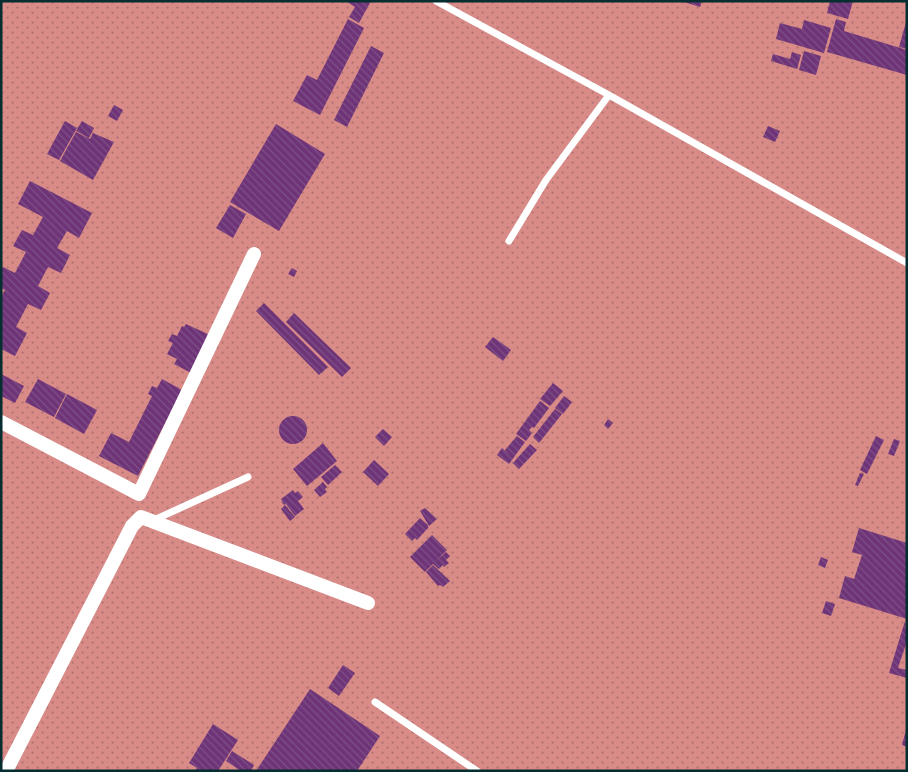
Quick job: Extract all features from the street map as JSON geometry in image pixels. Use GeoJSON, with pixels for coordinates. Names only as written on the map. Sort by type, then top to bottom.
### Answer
{"type":"FeatureCollection","features":[{"type":"Feature","properties":{"kind":"street"},"geometry":{"type":"LineString","coordinates":[[1,422],[139,494],[254,254]]}},
{"type":"Feature","properties":{"kind":"street"},"geometry":{"type":"LineString","coordinates":[[6,771],[132,526],[141,517],[154,520],[368,602]]}},
{"type":"Feature","properties":{"kind":"lane"},"geometry":{"type":"LineString","coordinates":[[436,1],[609,95],[907,263]]}},
{"type":"Feature","properties":{"kind":"lane"},"geometry":{"type":"LineString","coordinates":[[509,241],[546,180],[609,95]]}},
{"type":"Feature","properties":{"kind":"lane"},"geometry":{"type":"LineString","coordinates":[[154,520],[248,477]]}},
{"type":"Feature","properties":{"kind":"lane"},"geometry":{"type":"LineString","coordinates":[[375,702],[477,771]]}},
{"type":"Feature","properties":{"kind":"shaded area"},"geometry":{"type":"Polygon","coordinates":[[[1,1],[907,1],[907,771],[1,771],[1,1]]]}},
{"type":"Feature","properties":{"kind":"building"},"geometry":{"type":"Polygon","coordinates":[[[346,1],[371,1],[359,23],[349,17],[355,7],[346,1]]]}},
{"type":"Feature","properties":{"kind":"building"},"geometry":{"type":"Polygon","coordinates":[[[681,1],[702,1],[700,7],[681,1]]]}},
{"type":"Feature","properties":{"kind":"building"},"geometry":{"type":"Polygon","coordinates":[[[830,1],[853,1],[848,19],[827,13],[830,1]]]}},
{"type":"Feature","properties":{"kind":"building"},"geometry":{"type":"Polygon","coordinates":[[[348,19],[364,28],[320,115],[293,101],[307,75],[317,80],[348,19]]]}},
{"type":"Feature","properties":{"kind":"building"},"geometry":{"type":"Polygon","coordinates":[[[836,19],[846,22],[844,31],[907,50],[907,75],[827,52],[836,19]]]}},
{"type":"Feature","properties":{"kind":"building"},"geometry":{"type":"Polygon","coordinates":[[[804,20],[831,28],[824,53],[776,39],[780,23],[802,29],[804,20]]]}},
{"type":"Feature","properties":{"kind":"building"},"geometry":{"type":"Polygon","coordinates":[[[907,22],[907,49],[899,47],[907,22]]]}},
{"type":"Feature","properties":{"kind":"building"},"geometry":{"type":"Polygon","coordinates":[[[371,46],[384,53],[347,127],[334,120],[371,46]]]}},
{"type":"Feature","properties":{"kind":"building"},"geometry":{"type":"Polygon","coordinates":[[[804,51],[821,56],[816,75],[799,70],[804,51]]]}},
{"type":"Feature","properties":{"kind":"building"},"geometry":{"type":"Polygon","coordinates":[[[792,52],[801,55],[797,69],[771,61],[773,54],[790,59],[792,52]]]}},
{"type":"Feature","properties":{"kind":"building"},"geometry":{"type":"Polygon","coordinates":[[[114,105],[123,110],[117,121],[108,116],[114,105]]]}},
{"type":"Feature","properties":{"kind":"building"},"geometry":{"type":"Polygon","coordinates":[[[65,121],[77,128],[59,160],[47,154],[65,121]]]}},
{"type":"Feature","properties":{"kind":"building"},"geometry":{"type":"Polygon","coordinates":[[[82,121],[94,128],[89,138],[76,131],[82,121]]]}},
{"type":"Feature","properties":{"kind":"building"},"geometry":{"type":"Polygon","coordinates":[[[276,124],[325,154],[279,231],[230,202],[276,124]]]}},
{"type":"Feature","properties":{"kind":"building"},"geometry":{"type":"Polygon","coordinates":[[[768,126],[780,131],[775,142],[763,137],[768,126]]]}},
{"type":"Feature","properties":{"kind":"building"},"geometry":{"type":"Polygon","coordinates":[[[76,132],[90,139],[93,133],[114,142],[93,180],[60,161],[76,132]]]}},
{"type":"Feature","properties":{"kind":"building"},"geometry":{"type":"Polygon","coordinates":[[[30,181],[92,213],[79,238],[67,231],[57,248],[70,255],[61,273],[48,267],[38,286],[50,293],[41,310],[28,304],[16,327],[27,333],[15,356],[1,349],[1,297],[5,290],[1,288],[1,269],[3,267],[15,273],[26,252],[13,246],[22,230],[33,235],[43,217],[18,204],[30,181]]]}},
{"type":"Feature","properties":{"kind":"building"},"geometry":{"type":"Polygon","coordinates":[[[230,205],[246,214],[233,238],[216,228],[230,205]]]}},
{"type":"Feature","properties":{"kind":"building"},"geometry":{"type":"Polygon","coordinates":[[[292,268],[297,271],[294,277],[288,274],[292,268]]]}},
{"type":"Feature","properties":{"kind":"building"},"geometry":{"type":"Polygon","coordinates":[[[264,303],[328,367],[319,375],[256,311],[264,303]]]}},
{"type":"Feature","properties":{"kind":"building"},"geometry":{"type":"Polygon","coordinates":[[[294,313],[351,368],[342,377],[286,322],[294,313]]]}},
{"type":"Feature","properties":{"kind":"building"},"geometry":{"type":"Polygon","coordinates":[[[186,324],[212,336],[193,374],[174,364],[177,359],[167,354],[173,343],[168,341],[172,334],[177,336],[182,326],[184,327],[186,324]]]}},
{"type":"Feature","properties":{"kind":"building"},"geometry":{"type":"Polygon","coordinates":[[[493,337],[511,350],[503,361],[485,347],[493,337]]]}},
{"type":"Feature","properties":{"kind":"building"},"geometry":{"type":"Polygon","coordinates":[[[1,374],[24,386],[15,403],[1,396],[1,374]]]}},
{"type":"Feature","properties":{"kind":"building"},"geometry":{"type":"Polygon","coordinates":[[[38,379],[66,394],[54,417],[25,402],[38,379]]]}},
{"type":"Feature","properties":{"kind":"building"},"geometry":{"type":"Polygon","coordinates":[[[162,379],[182,390],[138,476],[99,456],[111,433],[129,442],[152,396],[148,394],[152,386],[157,388],[162,379]]]}},
{"type":"Feature","properties":{"kind":"building"},"geometry":{"type":"Polygon","coordinates":[[[553,383],[563,391],[550,406],[540,399],[553,383]]]}},
{"type":"Feature","properties":{"kind":"building"},"geometry":{"type":"Polygon","coordinates":[[[67,394],[97,410],[84,434],[55,418],[67,394]]]}},
{"type":"Feature","properties":{"kind":"building"},"geometry":{"type":"Polygon","coordinates":[[[564,396],[572,402],[563,414],[555,408],[564,396]]]}},
{"type":"Feature","properties":{"kind":"building"},"geometry":{"type":"Polygon","coordinates":[[[540,401],[549,408],[534,428],[532,427],[529,430],[532,433],[526,441],[516,434],[540,401]]]}},
{"type":"Feature","properties":{"kind":"building"},"geometry":{"type":"Polygon","coordinates":[[[555,409],[562,414],[539,443],[533,437],[555,409]]]}},
{"type":"Feature","properties":{"kind":"building"},"geometry":{"type":"Polygon","coordinates":[[[293,416],[303,420],[307,430],[303,440],[293,444],[283,440],[279,430],[283,420],[293,416]]]}},
{"type":"Feature","properties":{"kind":"building"},"geometry":{"type":"Polygon","coordinates":[[[608,419],[613,423],[608,429],[604,425],[608,419]]]}},
{"type":"Feature","properties":{"kind":"building"},"geometry":{"type":"Polygon","coordinates":[[[383,429],[392,437],[384,446],[375,437],[383,429]]]}},
{"type":"Feature","properties":{"kind":"building"},"geometry":{"type":"Polygon","coordinates":[[[517,436],[525,442],[509,464],[497,455],[502,448],[510,455],[505,450],[517,436]]]}},
{"type":"Feature","properties":{"kind":"building"},"geometry":{"type":"Polygon","coordinates":[[[876,436],[884,440],[867,474],[860,470],[876,436]]]}},
{"type":"Feature","properties":{"kind":"building"},"geometry":{"type":"Polygon","coordinates":[[[894,439],[900,441],[894,456],[888,454],[894,439]]]}},
{"type":"Feature","properties":{"kind":"building"},"geometry":{"type":"Polygon","coordinates":[[[323,443],[337,461],[307,486],[293,469],[323,443]]]}},
{"type":"Feature","properties":{"kind":"building"},"geometry":{"type":"Polygon","coordinates":[[[530,444],[537,450],[519,469],[513,463],[530,444]]]}},
{"type":"Feature","properties":{"kind":"building"},"geometry":{"type":"Polygon","coordinates":[[[374,460],[389,474],[378,486],[363,472],[374,460]]]}},
{"type":"Feature","properties":{"kind":"building"},"geometry":{"type":"Polygon","coordinates":[[[335,465],[342,472],[328,485],[321,477],[335,465]]]}},
{"type":"Feature","properties":{"kind":"building"},"geometry":{"type":"Polygon","coordinates":[[[860,473],[864,474],[858,486],[855,485],[860,473]]]}},
{"type":"Feature","properties":{"kind":"building"},"geometry":{"type":"Polygon","coordinates":[[[323,482],[327,487],[325,489],[327,492],[320,497],[314,490],[323,482]]]}},
{"type":"Feature","properties":{"kind":"building"},"geometry":{"type":"Polygon","coordinates":[[[293,490],[295,493],[298,491],[303,497],[298,501],[304,509],[295,516],[286,504],[289,502],[284,505],[281,499],[293,490]]]}},
{"type":"Feature","properties":{"kind":"building"},"geometry":{"type":"Polygon","coordinates":[[[285,505],[295,517],[290,521],[281,509],[285,505]]]}},
{"type":"Feature","properties":{"kind":"building"},"geometry":{"type":"Polygon","coordinates":[[[425,508],[437,519],[429,526],[420,511],[425,508]]]}},
{"type":"Feature","properties":{"kind":"building"},"geometry":{"type":"Polygon","coordinates":[[[420,518],[428,525],[428,528],[417,540],[415,538],[412,541],[405,534],[420,518]]]}},
{"type":"Feature","properties":{"kind":"building"},"geometry":{"type":"Polygon","coordinates":[[[859,528],[907,543],[907,619],[839,598],[845,576],[854,579],[862,555],[852,552],[859,528]]]}},
{"type":"Feature","properties":{"kind":"building"},"geometry":{"type":"Polygon","coordinates":[[[432,535],[447,550],[435,562],[446,552],[450,556],[446,560],[449,563],[439,569],[433,564],[425,572],[410,557],[432,535]]]}},
{"type":"Feature","properties":{"kind":"building"},"geometry":{"type":"Polygon","coordinates":[[[821,557],[828,560],[825,568],[818,565],[821,557]]]}},
{"type":"Feature","properties":{"kind":"building"},"geometry":{"type":"Polygon","coordinates":[[[433,565],[450,581],[443,587],[438,586],[426,572],[433,565]]]}},
{"type":"Feature","properties":{"kind":"building"},"geometry":{"type":"Polygon","coordinates":[[[826,601],[835,604],[831,616],[822,613],[826,601]]]}},
{"type":"Feature","properties":{"kind":"building"},"geometry":{"type":"Polygon","coordinates":[[[905,621],[907,641],[898,668],[907,670],[907,678],[889,673],[905,621]]]}},
{"type":"Feature","properties":{"kind":"building"},"geometry":{"type":"Polygon","coordinates":[[[343,665],[355,673],[339,696],[328,688],[343,665]]]}},
{"type":"Feature","properties":{"kind":"building"},"geometry":{"type":"Polygon","coordinates":[[[310,689],[380,736],[357,771],[256,771],[310,689]]]}},
{"type":"Feature","properties":{"kind":"building"},"geometry":{"type":"Polygon","coordinates":[[[213,724],[238,740],[218,771],[195,771],[197,768],[189,763],[213,724]]]}},
{"type":"Feature","properties":{"kind":"building"},"geometry":{"type":"Polygon","coordinates":[[[907,730],[907,747],[902,745],[907,730]]]}},
{"type":"Feature","properties":{"kind":"building"},"geometry":{"type":"Polygon","coordinates":[[[232,751],[254,765],[251,771],[241,771],[226,761],[232,751]]]}}]}
